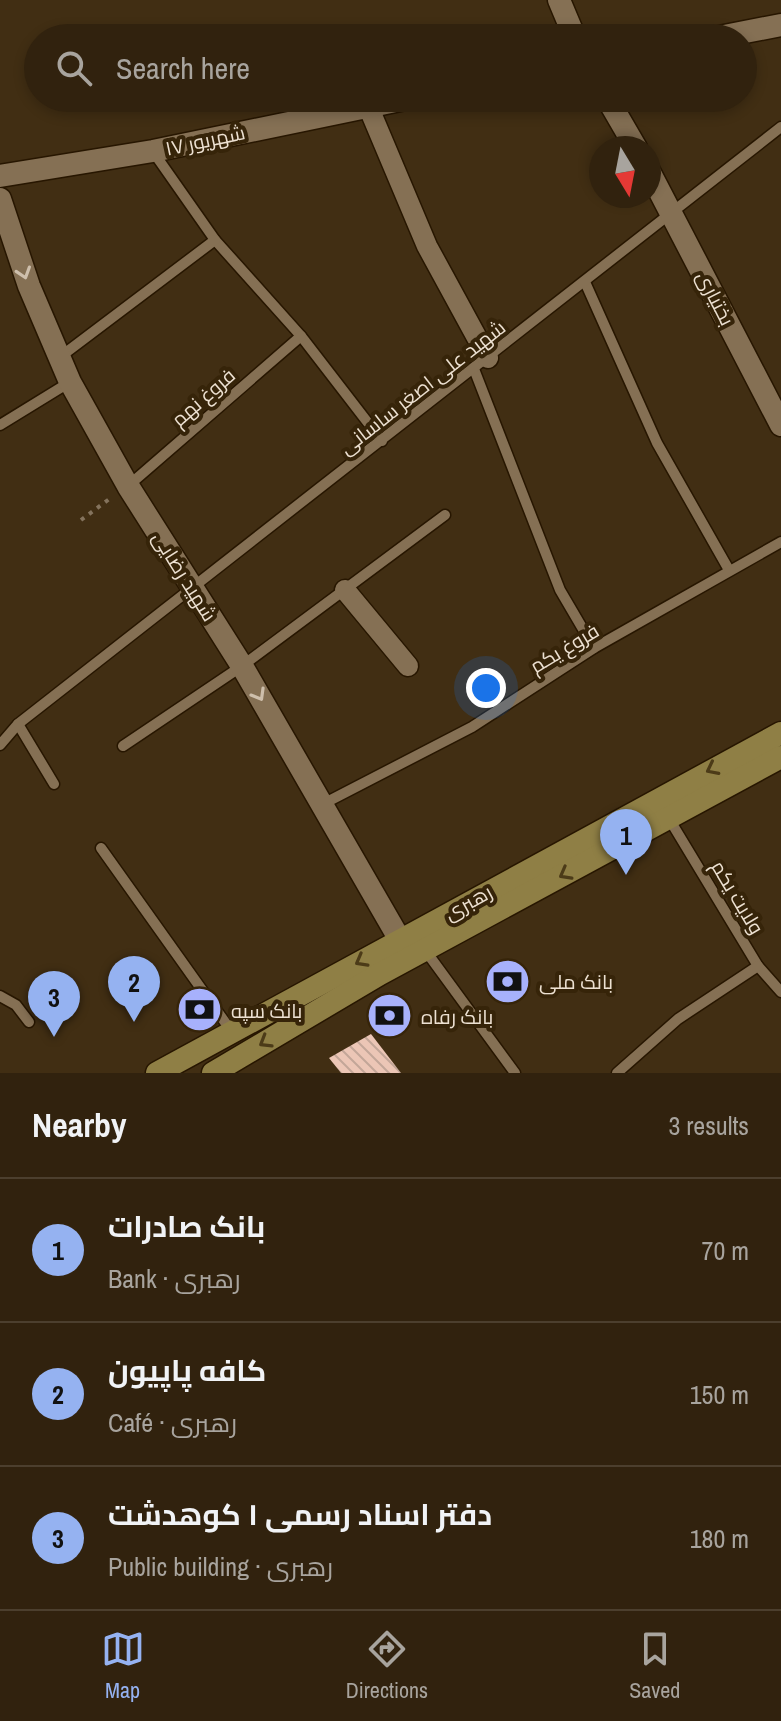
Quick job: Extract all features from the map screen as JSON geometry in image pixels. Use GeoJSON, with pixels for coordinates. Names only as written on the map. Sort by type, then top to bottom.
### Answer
{"type":"FeatureCollection","features":[{"type":"Feature","properties":{"kind":"main road","name":"رهبری"},"geometry":{"type":"LineString","coordinates":[[157,1073],[781,733]]}},
{"type":"Feature","properties":{"kind":"main road","name":"رهبری"},"geometry":{"type":"LineString","coordinates":[[213,1073],[425,950],[781,757]]}},
{"type":"Feature","properties":{"kind":"street"},"geometry":{"type":"LineString","coordinates":[[559,0],[569,24]]}},
{"type":"Feature","properties":{"kind":"street"},"geometry":{"type":"LineString","coordinates":[[757,30],[781,25]]}},
{"type":"Feature","properties":{"kind":"street","name":"۱۷ شهریور"},"geometry":{"type":"LineString","coordinates":[[0,176],[153,151],[339,112]]}},
{"type":"Feature","properties":{"kind":"street"},"geometry":{"type":"LineString","coordinates":[[371,112],[481,364]]}},
{"type":"Feature","properties":{"kind":"street"},"geometry":{"type":"LineString","coordinates":[[615,112],[629,136]]}},
{"type":"Feature","properties":{"kind":"street","name":"بختیاری"},"geometry":{"type":"LineString","coordinates":[[661,192],[781,425]]}},
{"type":"Feature","properties":{"kind":"street","name":"شهید رضایی"},"geometry":{"type":"LineString","coordinates":[[0,199],[29,286],[70,382],[128,486],[242,666],[400,940]]}},
{"type":"Feature","properties":{"kind":"street"},"geometry":{"type":"LineString","coordinates":[[345,590],[408,666]]}},
{"type":"Feature","properties":{"kind":"lane","name":"شهید علی اصغر ساسانی"},"geometry":{"type":"LineString","coordinates":[[0,745],[18,724],[781,127]]}},
{"type":"Feature","properties":{"kind":"lane"},"geometry":{"type":"LineString","coordinates":[[153,151],[215,240],[301,336],[382,441]]}},
{"type":"Feature","properties":{"kind":"lane"},"geometry":{"type":"LineString","coordinates":[[59,357],[215,240]]}},
{"type":"Feature","properties":{"kind":"lane"},"geometry":{"type":"LineString","coordinates":[[585,282],[657,443],[729,570]]}},
{"type":"Feature","properties":{"kind":"lane","name":"فروغ نهم"},"geometry":{"type":"LineString","coordinates":[[128,486],[301,336]]}},
{"type":"Feature","properties":{"kind":"lane"},"geometry":{"type":"LineString","coordinates":[[481,364],[560,590],[594,648]]}},
{"type":"Feature","properties":{"kind":"lane"},"geometry":{"type":"LineString","coordinates":[[0,425],[70,382]]}},
{"type":"Feature","properties":{"kind":"lane"},"geometry":{"type":"LineString","coordinates":[[123,746],[242,666],[445,515]]}},
{"type":"Feature","properties":{"kind":"lane","name":"فروغ یکم"},"geometry":{"type":"LineString","coordinates":[[323,804],[472,727],[594,648],[781,542]]}},
{"type":"Feature","properties":{"kind":"lane"},"geometry":{"type":"LineString","coordinates":[[18,724],[54,784]]}},
{"type":"Feature","properties":{"kind":"lane","name":"ولایت یکم"},"geometry":{"type":"LineString","coordinates":[[668,817],[758,966],[781,992]]}},
{"type":"Feature","properties":{"kind":"lane"},"geometry":{"type":"LineString","coordinates":[[101,848],[233,1033]]}},
{"type":"Feature","properties":{"kind":"lane"},"geometry":{"type":"LineString","coordinates":[[425,950],[515,1073]]}},
{"type":"Feature","properties":{"kind":"lane"},"geometry":{"type":"LineString","coordinates":[[617,1073],[678,1019],[758,966]]}},
{"type":"Feature","properties":{"kind":"lane"},"geometry":{"type":"LineString","coordinates":[[0,996],[16,1005],[29,1022]]}},
{"type":"Feature","properties":{"kind":"path"},"geometry":{"type":"LineString","coordinates":[[81,520],[128,486]]}},
{"type":"Feature","properties":{"kind":"building"},"geometry":{"type":"Polygon","coordinates":[[[371,1034],[401,1073],[341,1073],[329,1058],[371,1034]]]}},
{"type":"Feature","properties":{"kind":"place","name":"بانک صادرات"},"geometry":{"type":"Point","coordinates":[626,875]}},
{"type":"Feature","properties":{"kind":"place","name":"بانک ملی"},"geometry":{"type":"Point","coordinates":[508,981]}},
{"type":"Feature","properties":{"kind":"place","name":"بانک سپه"},"geometry":{"type":"Point","coordinates":[200,1010]}},
{"type":"Feature","properties":{"kind":"place","name":"بانک رفاه"},"geometry":{"type":"Point","coordinates":[390,1016]}},
{"type":"Feature","properties":{"kind":"place","name":"کافه پاپیون"},"geometry":{"type":"Point","coordinates":[134,1022]}},
{"type":"Feature","properties":{"kind":"place","name":"دفتر اسناد رسمی ۱ کوهدشت"},"geometry":{"type":"Point","coordinates":[54,1037]}}]}
